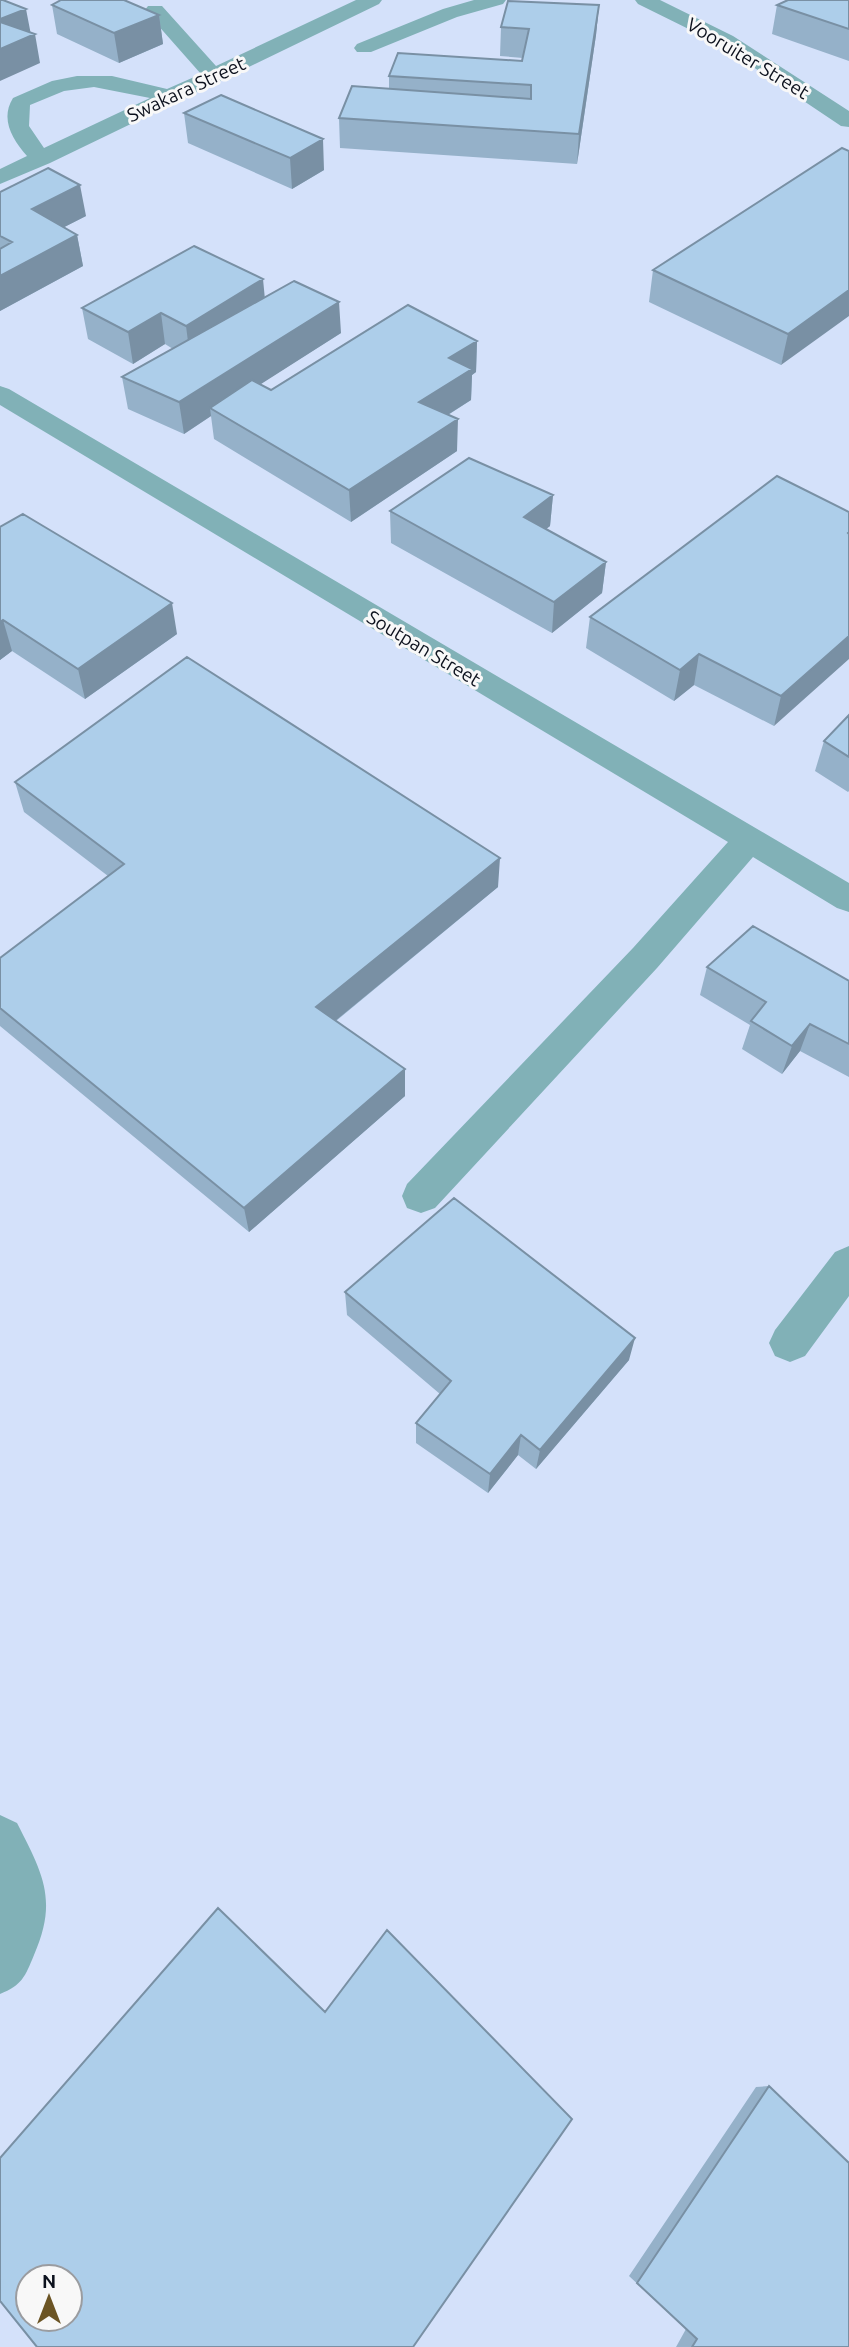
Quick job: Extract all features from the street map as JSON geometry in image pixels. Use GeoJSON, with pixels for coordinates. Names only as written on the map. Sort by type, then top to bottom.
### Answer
{"type":"FeatureCollection","features":[{"type":"Feature","properties":{"kind":"street","name":"Swakara Street"},"geometry":{"type":"LineString","coordinates":[[0,177],[214,76],[336,8],[372,0]]}},
{"type":"Feature","properties":{"kind":"street"},"geometry":{"type":"LineString","coordinates":[[364,48],[450,13],[496,0]]}},
{"type":"Feature","properties":{"kind":"street","name":"Vooruiter Street"},"geometry":{"type":"LineString","coordinates":[[645,0],[726,40],[849,121]]}},
{"type":"Feature","properties":{"kind":"street"},"geometry":{"type":"LineString","coordinates":[[155,10],[214,76]]}},
{"type":"Feature","properties":{"kind":"street"},"geometry":{"type":"LineString","coordinates":[[42,158],[21,137],[16,115],[20,102],[37,93],[76,83],[112,80],[170,97]]}},
{"type":"Feature","properties":{"kind":"street","name":"Soutpan Street"},"geometry":{"type":"LineString","coordinates":[[0,394],[849,899]]}},
{"type":"Feature","properties":{"kind":"street"},"geometry":{"type":"LineString","coordinates":[[421,1196],[645,958],[748,841]]}},
{"type":"Feature","properties":{"kind":"street"},"geometry":{"type":"LineString","coordinates":[[790,1343],[849,1264]]}},
{"type":"Feature","properties":{"kind":"street"},"geometry":{"type":"LineString","coordinates":[[0,1840],[23,1892],[23,1914],[16,1942],[0,1968]]}},
{"type":"Feature","properties":{"kind":"shaded area"},"geometry":{"type":"Polygon","coordinates":[[[0,0],[849,0],[849,2347],[0,2347],[0,0]]]}},
{"type":"Feature","properties":{"kind":"building"},"geometry":{"type":"Polygon","coordinates":[[[0,0],[3,0],[26,9],[0,19],[0,0]]]}},
{"type":"Feature","properties":{"kind":"building"},"geometry":{"type":"Polygon","coordinates":[[[61,0],[124,0],[159,15],[114,33],[52,5],[61,0]]]}},
{"type":"Feature","properties":{"kind":"building"},"geometry":{"type":"Polygon","coordinates":[[[788,0],[849,0],[849,29],[777,5],[788,0]]]}},
{"type":"Feature","properties":{"kind":"building"},"geometry":{"type":"Polygon","coordinates":[[[508,1],[599,5],[579,134],[339,118],[352,86],[531,99],[531,85],[389,76],[398,53],[522,61],[529,29],[501,27],[508,1]]]}},
{"type":"Feature","properties":{"kind":"building"},"geometry":{"type":"Polygon","coordinates":[[[0,22],[35,34],[0,49],[0,22]]]}},
{"type":"Feature","properties":{"kind":"building"},"geometry":{"type":"Polygon","coordinates":[[[221,95],[323,139],[290,158],[184,113],[221,95]]]}},
{"type":"Feature","properties":{"kind":"building"},"geometry":{"type":"Polygon","coordinates":[[[842,148],[849,151],[849,290],[788,334],[653,270],[842,148]]]}},
{"type":"Feature","properties":{"kind":"building"},"geometry":{"type":"Polygon","coordinates":[[[48,168],[80,185],[32,209],[77,235],[0,276],[0,249],[12,242],[0,236],[0,192],[48,168]]]}},
{"type":"Feature","properties":{"kind":"building"},"geometry":{"type":"Polygon","coordinates":[[[194,246],[263,279],[186,326],[161,313],[128,332],[82,308],[194,246]]]}},
{"type":"Feature","properties":{"kind":"building"},"geometry":{"type":"Polygon","coordinates":[[[294,281],[339,302],[179,402],[122,377],[294,281]]]}},
{"type":"Feature","properties":{"kind":"building"},"geometry":{"type":"Polygon","coordinates":[[[408,305],[477,341],[449,358],[472,369],[419,402],[458,419],[349,490],[210,408],[252,380],[271,390],[408,305]]]}},
{"type":"Feature","properties":{"kind":"building"},"geometry":{"type":"Polygon","coordinates":[[[469,458],[553,495],[524,517],[606,562],[554,602],[390,511],[469,458]]]}},
{"type":"Feature","properties":{"kind":"building"},"geometry":{"type":"Polygon","coordinates":[[[777,476],[849,512],[849,636],[781,696],[699,654],[680,670],[590,617],[777,476]]]}},
{"type":"Feature","properties":{"kind":"building"},"geometry":{"type":"Polygon","coordinates":[[[23,514],[172,603],[78,669],[3,620],[0,622],[0,527],[23,514]]]}},
{"type":"Feature","properties":{"kind":"building"},"geometry":{"type":"Polygon","coordinates":[[[187,657],[500,858],[316,1007],[405,1069],[244,1208],[0,1008],[0,958],[124,864],[15,782],[187,657]]]}},
{"type":"Feature","properties":{"kind":"building"},"geometry":{"type":"Polygon","coordinates":[[[849,715],[849,757],[824,741],[849,715]]]}},
{"type":"Feature","properties":{"kind":"building"},"geometry":{"type":"Polygon","coordinates":[[[753,926],[849,981],[849,1044],[810,1024],[792,1046],[751,1021],[766,1002],[707,967],[753,926]]]}},
{"type":"Feature","properties":{"kind":"building"},"geometry":{"type":"Polygon","coordinates":[[[454,1198],[635,1338],[540,1450],[521,1435],[490,1474],[416,1423],[451,1381],[345,1292],[454,1198]]]}},
{"type":"Feature","properties":{"kind":"building"},"geometry":{"type":"Polygon","coordinates":[[[218,1908],[325,2012],[387,1930],[572,2119],[413,2347],[37,2347],[26,2333],[84,2333],[84,2263],[14,2263],[14,2318],[0,2301],[0,2158],[218,1908]]]}},
{"type":"Feature","properties":{"kind":"building"},"geometry":{"type":"Polygon","coordinates":[[[769,2086],[849,2163],[849,2347],[692,2347],[697,2339],[637,2283],[769,2086]]]}}]}
